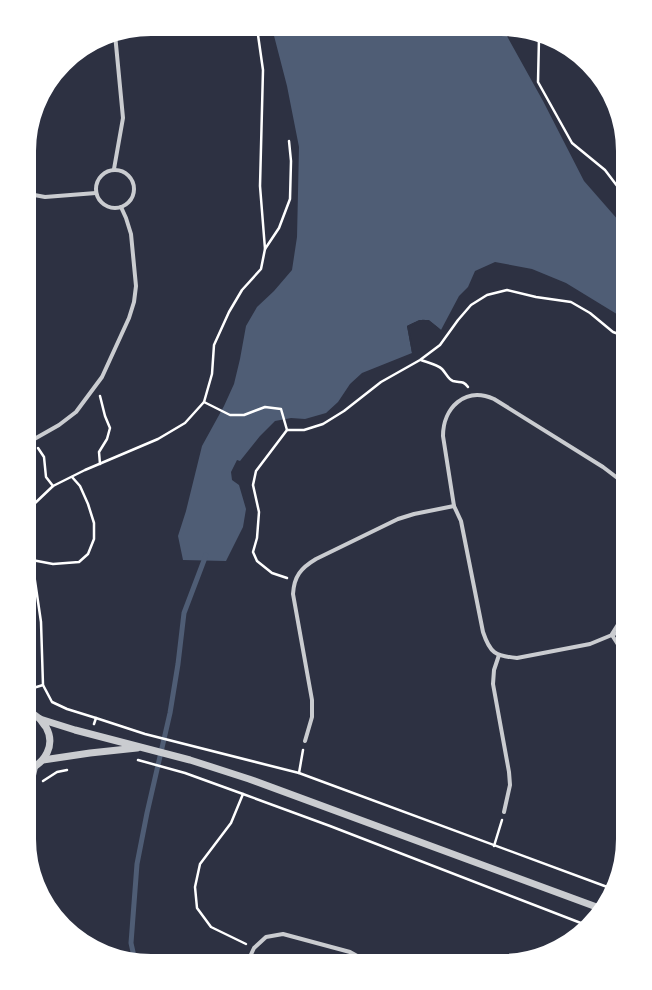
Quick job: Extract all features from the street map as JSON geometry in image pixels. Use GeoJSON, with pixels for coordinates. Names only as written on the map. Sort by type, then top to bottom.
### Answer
{"type":"FeatureCollection","features":[{"type":"Feature","properties":{"kind":"street"},"geometry":{"type":"LineString","coordinates":[[114,169],[123,118],[116,41]]}},
{"type":"Feature","properties":{"kind":"street"},"geometry":{"type":"LineString","coordinates":[[114,169],[126,172],[133,182],[133,195],[130,200],[121,207],[114,208],[102,204],[96,193],[96,182],[99,177],[108,170],[114,169]]}},
{"type":"Feature","properties":{"kind":"street"},"geometry":{"type":"LineString","coordinates":[[35,195],[45,197],[96,193]]}},
{"type":"Feature","properties":{"kind":"street"},"geometry":{"type":"LineString","coordinates":[[35,439],[59,425],[76,412],[102,377],[129,318],[134,302],[136,286],[131,234],[121,207]]}},
{"type":"Feature","properties":{"kind":"street"},"geometry":{"type":"LineString","coordinates":[[617,477],[604,467],[487,396],[470,396],[461,400],[450,409],[445,419],[443,436],[454,506],[461,521],[483,632],[486,643],[491,650],[507,658],[517,658],[590,644],[617,633]]}},
{"type":"Feature","properties":{"kind":"street"},"geometry":{"type":"LineString","coordinates":[[305,741],[312,717],[312,700],[293,594],[295,580],[299,573],[306,564],[398,519],[414,514],[454,506]]}},
{"type":"Feature","properties":{"kind":"street"},"geometry":{"type":"LineString","coordinates":[[612,635],[617,627]]}},
{"type":"Feature","properties":{"kind":"street"},"geometry":{"type":"LineString","coordinates":[[612,635],[617,643]]}},
{"type":"Feature","properties":{"kind":"street"},"geometry":{"type":"LineString","coordinates":[[499,655],[494,670],[493,684],[509,772],[510,785],[504,812]]}},
{"type":"Feature","properties":{"kind":"street"},"geometry":{"type":"LineString","coordinates":[[35,716],[40,719],[142,748],[190,760],[249,779],[595,906]]}},
{"type":"Feature","properties":{"kind":"street"},"geometry":{"type":"LineString","coordinates":[[35,770],[36,766],[43,760],[48,750],[50,739],[47,728],[40,719]]}},
{"type":"Feature","properties":{"kind":"street"},"geometry":{"type":"LineString","coordinates":[[43,760],[90,753],[142,748]]}},
{"type":"Feature","properties":{"kind":"street"},"geometry":{"type":"LineString","coordinates":[[251,955],[254,948],[266,937],[283,934],[350,952],[355,955]]}},
{"type":"Feature","properties":{"kind":"path"},"geometry":{"type":"LineString","coordinates":[[35,503],[53,486],[158,439],[185,423],[204,402],[212,374],[214,345],[229,312],[242,290],[261,269],[265,250],[260,186],[263,70],[258,35]]}},
{"type":"Feature","properties":{"kind":"path"},"geometry":{"type":"LineString","coordinates":[[539,42],[538,82],[572,143],[605,170],[617,186]]}},
{"type":"Feature","properties":{"kind":"path"},"geometry":{"type":"LineString","coordinates":[[265,250],[279,228],[290,199],[291,161],[289,141]]}},
{"type":"Feature","properties":{"kind":"path"},"geometry":{"type":"LineString","coordinates":[[287,430],[304,430],[324,424],[344,411],[381,382],[420,360],[440,345],[458,320],[471,306],[487,295],[507,290],[536,297],[572,302],[590,313],[613,332],[617,333]]}},
{"type":"Feature","properties":{"kind":"path"},"geometry":{"type":"LineString","coordinates":[[420,360],[442,368],[449,378],[467,385],[470,396]]}},
{"type":"Feature","properties":{"kind":"path"},"geometry":{"type":"LineString","coordinates":[[97,384],[100,401],[110,428],[107,439],[99,452],[100,464]]}},
{"type":"Feature","properties":{"kind":"path"},"geometry":{"type":"LineString","coordinates":[[204,402],[230,415],[244,415],[265,406],[281,409],[287,430]]}},
{"type":"Feature","properties":{"kind":"path"},"geometry":{"type":"LineString","coordinates":[[287,430],[256,471],[253,485],[259,512],[257,538],[253,552],[257,561],[272,574],[295,580]]}},
{"type":"Feature","properties":{"kind":"path"},"geometry":{"type":"LineString","coordinates":[[35,443],[44,457],[46,477],[53,486]]}},
{"type":"Feature","properties":{"kind":"path"},"geometry":{"type":"LineString","coordinates":[[35,561],[53,564],[79,562],[88,554],[94,539],[94,523],[80,486],[72,477]]}},
{"type":"Feature","properties":{"kind":"path"},"geometry":{"type":"LineString","coordinates":[[35,581],[41,622],[43,686],[52,702],[67,709],[96,718]]}},
{"type":"Feature","properties":{"kind":"path"},"geometry":{"type":"LineString","coordinates":[[35,688],[43,686]]}},
{"type":"Feature","properties":{"kind":"path"},"geometry":{"type":"LineString","coordinates":[[145,734],[299,774],[606,887]]}},
{"type":"Feature","properties":{"kind":"path"},"geometry":{"type":"LineString","coordinates":[[299,774],[305,741]]}},
{"type":"Feature","properties":{"kind":"path"},"geometry":{"type":"LineString","coordinates":[[138,760],[185,773],[330,826],[580,924]]}},
{"type":"Feature","properties":{"kind":"path"},"geometry":{"type":"LineString","coordinates":[[243,794],[231,823],[200,864],[195,887],[197,908],[211,927],[254,948]]}},
{"type":"Feature","properties":{"kind":"path"},"geometry":{"type":"LineString","coordinates":[[494,846],[504,812]]}},
{"type":"Feature","properties":{"kind":"water"},"geometry":{"type":"Polygon","coordinates":[[[274,35],[507,35],[543,101],[584,181],[617,219],[617,314],[566,283],[532,269],[495,262],[475,271],[468,287],[459,296],[441,330],[425,320],[418,321],[407,326],[412,353],[362,373],[350,384],[338,402],[326,413],[305,419],[291,418],[275,421],[260,436],[240,461],[237,460],[231,472],[232,480],[239,485],[246,509],[243,527],[226,561],[183,560],[178,536],[186,511],[202,446],[224,406],[234,384],[246,326],[257,307],[274,291],[292,270],[297,237],[299,147],[287,86],[274,35]]]}},
{"type":"Feature","properties":{"kind":"pier"},"geometry":{"type":"Polygon","coordinates":[[[419,320],[429,320],[441,330],[440,331],[429,322],[419,322],[409,327],[414,352],[412,353],[407,326],[419,320]]]}},
{"type":"Feature","properties":{"kind":"waterway"},"geometry":{"type":"LineString","coordinates":[[133,953],[131,943],[137,864],[170,713],[184,613],[206,555]]}}]}
